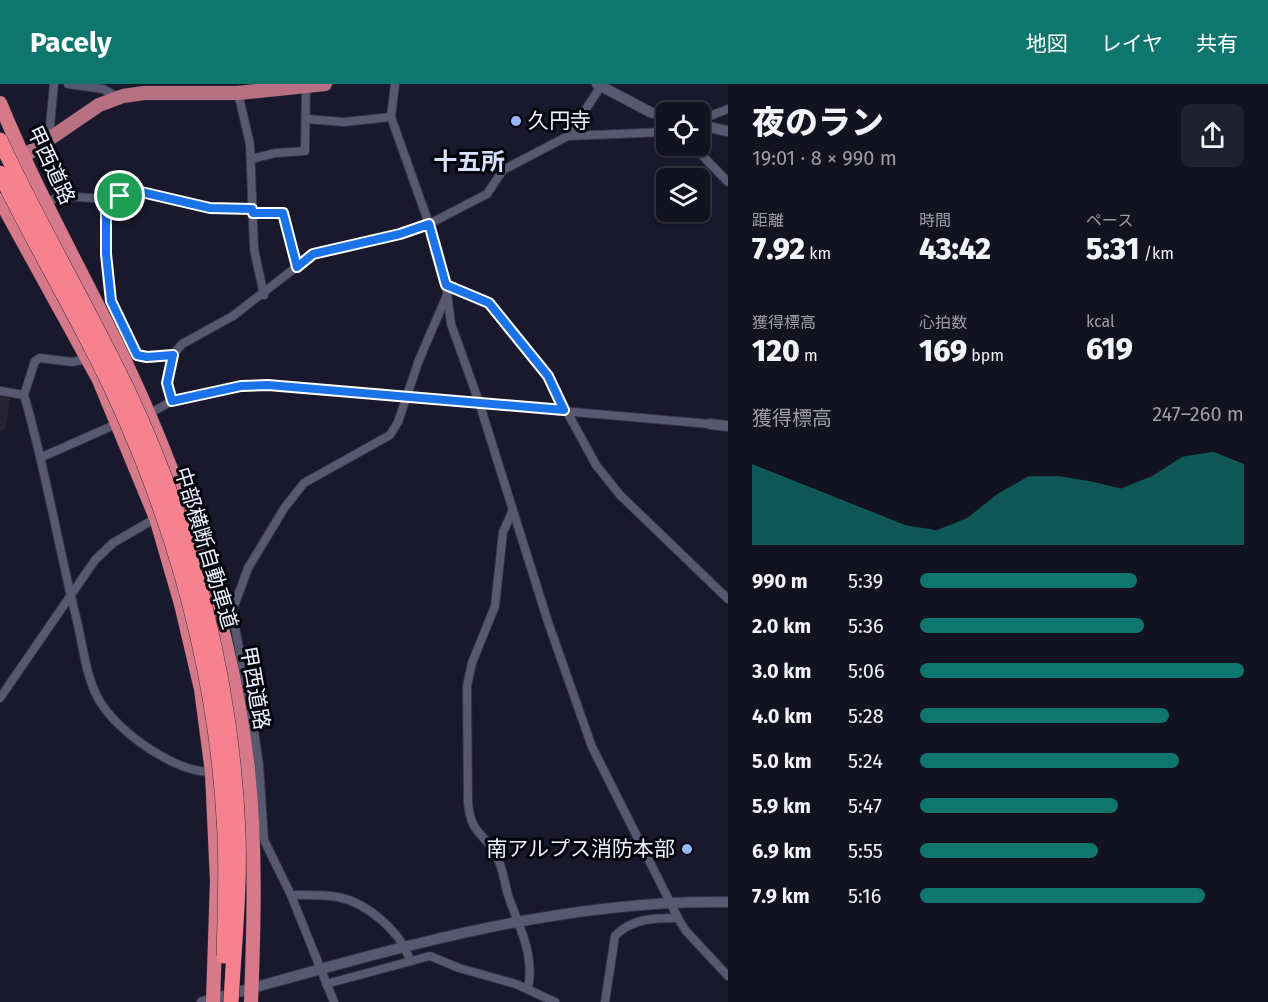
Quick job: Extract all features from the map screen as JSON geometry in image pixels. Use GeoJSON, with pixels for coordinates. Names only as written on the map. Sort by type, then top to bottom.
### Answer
{"type":"FeatureCollection","features":[{"type":"Feature","properties":{"kind":"highway","name":"甲西道路"},"geometry":{"type":"LineString","coordinates":[[0,103],[44,203],[149,415],[196,533],[225,637],[253,767],[252,995]]}},
{"type":"Feature","properties":{"kind":"highway","name":"中部横断自動車道"},"geometry":{"type":"LineString","coordinates":[[0,141],[128,390],[162,473],[210,624],[223,682],[236,786],[238,883],[231,1002]]}},
{"type":"Feature","properties":{"kind":"highway","name":"中部横断自動車道"},"geometry":{"type":"LineString","coordinates":[[0,173],[102,370],[133,436],[178,560],[197,627],[217,736],[225,835],[213,1001]]}},
{"type":"Feature","properties":{"kind":"highway"},"geometry":{"type":"LineString","coordinates":[[0,200],[88,359],[118,423],[156,518],[181,604],[201,689],[212,772],[217,881],[213,1001]]}},
{"type":"Feature","properties":{"kind":"main road"},"geometry":{"type":"LineString","coordinates":[[0,173],[49,136],[99,105],[118,97],[144,93],[306,87],[325,84]]}},
{"type":"Feature","properties":{"kind":"street"},"geometry":{"type":"LineString","coordinates":[[49,136],[54,84]]}},
{"type":"Feature","properties":{"kind":"street"},"geometry":{"type":"LineString","coordinates":[[68,84],[103,88],[118,97]]}},
{"type":"Feature","properties":{"kind":"street"},"geometry":{"type":"LineString","coordinates":[[396,84],[391,117],[429,224],[446,285],[452,324],[479,402],[512,512],[592,747],[678,918],[686,931],[728,976]]}},
{"type":"Feature","properties":{"kind":"street"},"geometry":{"type":"LineString","coordinates":[[568,136],[599,85],[656,114]]}},
{"type":"Feature","properties":{"kind":"street"},"geometry":{"type":"LineString","coordinates":[[252,159],[276,153],[305,151],[306,87]]}},
{"type":"Feature","properties":{"kind":"street"},"geometry":{"type":"LineString","coordinates":[[228,90],[252,159],[254,249],[264,295]]}},
{"type":"Feature","properties":{"kind":"street"},"geometry":{"type":"LineString","coordinates":[[710,116],[728,109]]}},
{"type":"Feature","properties":{"kind":"street"},"geometry":{"type":"LineString","coordinates":[[307,119],[344,122],[391,117]]}},
{"type":"Feature","properties":{"kind":"street"},"geometry":{"type":"LineString","coordinates":[[710,128],[728,131]]}},
{"type":"Feature","properties":{"kind":"street"},"geometry":{"type":"LineString","coordinates":[[172,401],[167,383],[173,355],[182,344],[264,295],[313,254],[400,234],[429,224],[487,194],[503,170],[568,136],[656,132]]}},
{"type":"Feature","properties":{"kind":"street"},"geometry":{"type":"LineString","coordinates":[[703,156],[728,182]]}},
{"type":"Feature","properties":{"kind":"street"},"geometry":{"type":"LineString","coordinates":[[44,203],[62,196],[106,199],[137,191],[210,208],[283,213],[297,267]]}},
{"type":"Feature","properties":{"kind":"street"},"geometry":{"type":"LineString","coordinates":[[106,199],[106,254],[111,301],[137,355],[147,357],[173,355]]}},
{"type":"Feature","properties":{"kind":"street"},"geometry":{"type":"LineString","coordinates":[[446,285],[489,303],[548,376],[564,410],[596,465],[620,495],[728,599]]}},
{"type":"Feature","properties":{"kind":"street"},"geometry":{"type":"LineString","coordinates":[[334,1002],[291,895],[264,840],[253,767],[250,704],[232,612],[248,568],[285,507],[304,483],[390,435],[398,422],[406,396],[447,295]]}},
{"type":"Feature","properties":{"kind":"street"},"geometry":{"type":"LineString","coordinates":[[88,359],[72,362],[40,358],[35,361],[24,395],[42,457],[71,596],[99,700],[110,715],[148,748],[198,772],[253,767]]}},
{"type":"Feature","properties":{"kind":"street"},"geometry":{"type":"LineString","coordinates":[[42,457],[118,423],[149,415],[172,401],[241,386],[298,386],[728,426]]}},
{"type":"Feature","properties":{"kind":"street"},"geometry":{"type":"LineString","coordinates":[[0,391],[24,395]]}},
{"type":"Feature","properties":{"kind":"street"},"geometry":{"type":"LineString","coordinates":[[512,512],[503,532],[495,606],[472,663],[465,702],[470,819],[477,834],[495,851],[501,864],[508,894],[531,959],[528,989]]}},
{"type":"Feature","properties":{"kind":"street"},"geometry":{"type":"LineString","coordinates":[[0,698],[95,560],[113,543],[156,518]]}},
{"type":"Feature","properties":{"kind":"street"},"geometry":{"type":"LineString","coordinates":[[291,895],[336,896],[350,900],[394,930],[406,946],[410,961]]}},
{"type":"Feature","properties":{"kind":"street"},"geometry":{"type":"LineString","coordinates":[[213,1001],[252,995],[321,970],[406,946],[519,921],[671,901],[728,902]]}},
{"type":"Feature","properties":{"kind":"street"},"geometry":{"type":"LineString","coordinates":[[605,1002],[615,936],[622,929],[651,918],[678,918]]}},
{"type":"Feature","properties":{"kind":"street"},"geometry":{"type":"LineString","coordinates":[[326,984],[430,956],[459,968],[528,989],[555,1002]]}},
{"type":"Feature","properties":{"kind":"shaded area"},"geometry":{"type":"Polygon","coordinates":[[[0,397],[11,398],[5,429],[0,432],[0,397]]]}},
{"type":"Feature","properties":{"kind":"place","name":"久円寺"},"geometry":{"type":"Point","coordinates":[516,121]}},
{"type":"Feature","properties":{"kind":"place","name":"南アルプス消防本部"},"geometry":{"type":"Point","coordinates":[687,849]}},
{"type":"Feature","properties":{"kind":"district","name":"十五所"},"geometry":{"type":"Point","coordinates":[469,162]}},
{"type":"Feature","properties":{"kind":"route"},"geometry":{"type":"LineString","coordinates":[[137,191],[210,208],[252,209],[253,213],[283,213],[297,267],[313,254],[400,234],[429,224],[446,285],[465,291],[489,303],[548,376],[564,410],[268,385],[241,386],[172,401],[167,383],[173,355],[147,357],[137,355],[111,301],[106,254],[106,199],[120,196],[137,191]]}}]}
